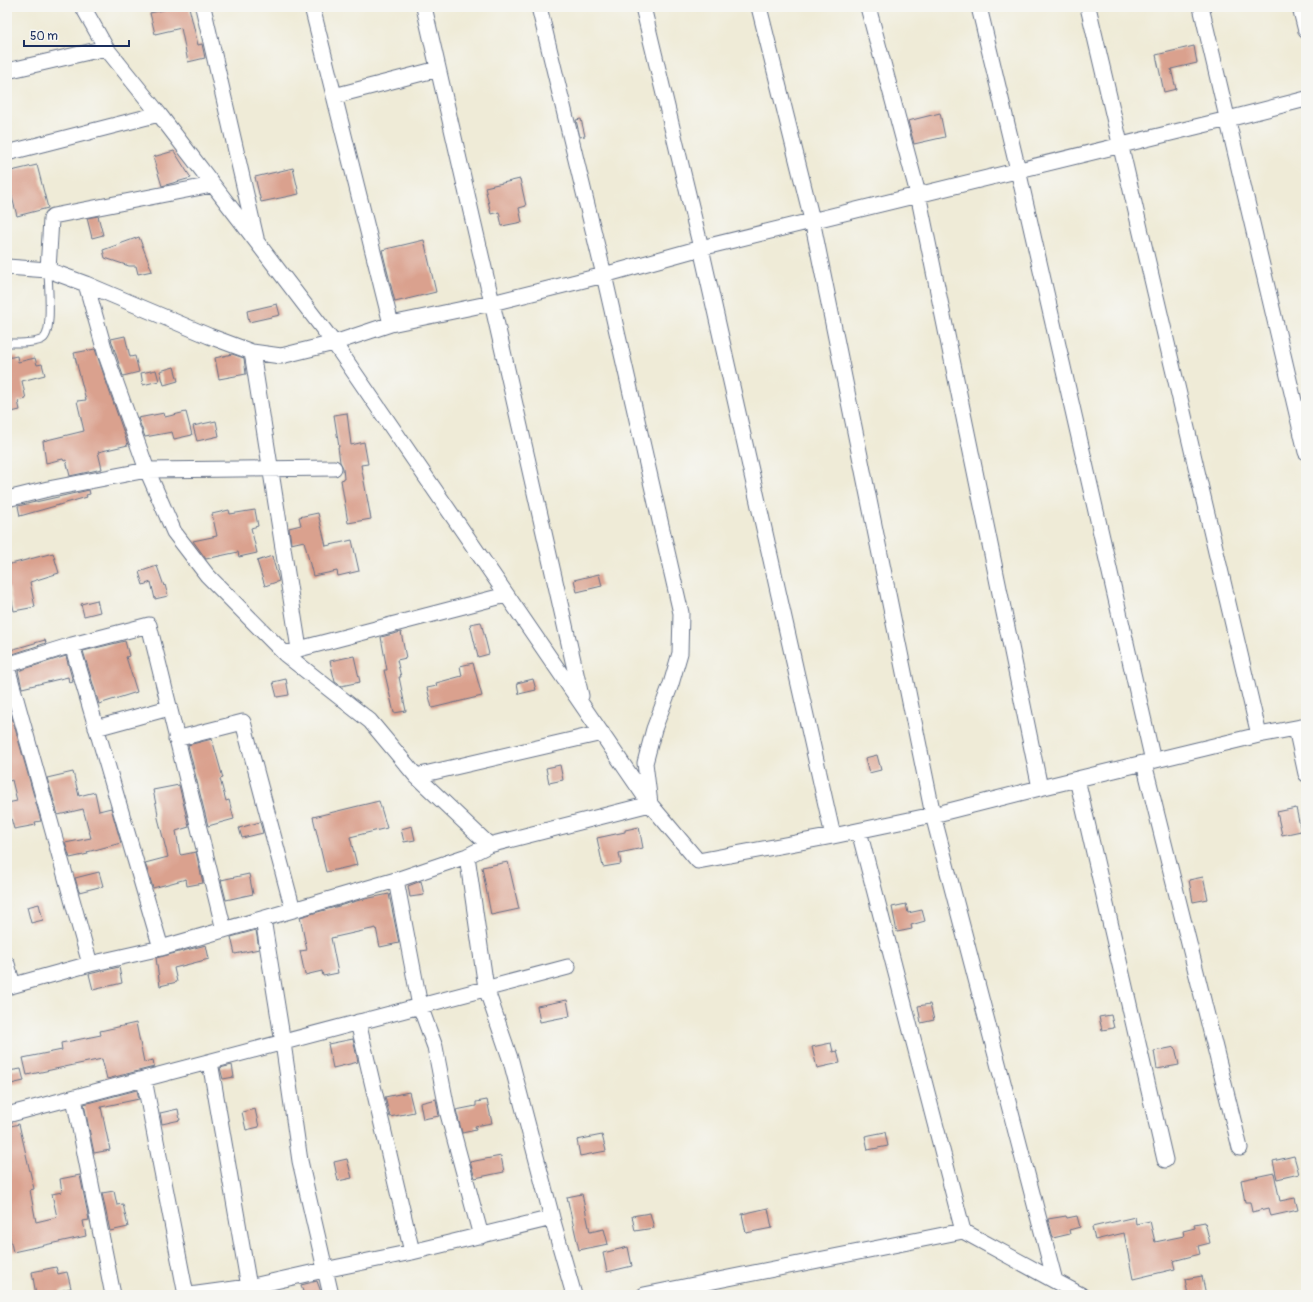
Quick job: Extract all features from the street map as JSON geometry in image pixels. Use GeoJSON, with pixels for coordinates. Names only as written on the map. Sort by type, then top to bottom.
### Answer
{"type":"FeatureCollection","features":[{"type":"Feature","properties":{"kind":"street"},"geometry":{"type":"LineString","coordinates":[[82,7],[106,48],[159,114],[334,344],[650,804],[698,861],[860,831],[933,815],[1258,735],[1301,727],[1306,774]]}},
{"type":"Feature","properties":{"kind":"street"},"geometry":{"type":"LineString","coordinates":[[203,7],[257,242]]}},
{"type":"Feature","properties":{"kind":"street"},"geometry":{"type":"LineString","coordinates":[[312,7],[391,324]]}},
{"type":"Feature","properties":{"kind":"street"},"geometry":{"type":"LineString","coordinates":[[424,7],[582,704]]}},
{"type":"Feature","properties":{"kind":"street"},"geometry":{"type":"LineString","coordinates":[[539,7],[604,275],[681,613],[680,653],[671,684],[654,729],[645,764],[650,804]]}},
{"type":"Feature","properties":{"kind":"street"},"geometry":{"type":"LineString","coordinates":[[642,7],[701,248],[833,836]]}},
{"type":"Feature","properties":{"kind":"street"},"geometry":{"type":"LineString","coordinates":[[759,7],[812,220],[933,815],[1055,1281]]}},
{"type":"Feature","properties":{"kind":"street"},"geometry":{"type":"LineString","coordinates":[[868,7],[918,194],[1040,788]]}},
{"type":"Feature","properties":{"kind":"street"},"geometry":{"type":"LineString","coordinates":[[979,7],[1018,170],[1148,762],[1240,1148]]}},
{"type":"Feature","properties":{"kind":"street"},"geometry":{"type":"LineString","coordinates":[[1088,7],[1258,735]]}},
{"type":"Feature","properties":{"kind":"street"},"geometry":{"type":"LineString","coordinates":[[1201,7],[1306,452]]}},
{"type":"Feature","properties":{"kind":"street"},"geometry":{"type":"LineString","coordinates":[[1300,7],[1306,31]]}},
{"type":"Feature","properties":{"kind":"street"},"geometry":{"type":"LineString","coordinates":[[7,71],[106,48]]}},
{"type":"Feature","properties":{"kind":"street"},"geometry":{"type":"LineString","coordinates":[[334,96],[438,68]]}},
{"type":"Feature","properties":{"kind":"street"},"geometry":{"type":"LineString","coordinates":[[7,267],[48,270],[252,352],[281,356],[334,344],[391,324],[492,303],[812,220],[1306,99]]}},
{"type":"Feature","properties":{"kind":"street"},"geometry":{"type":"LineString","coordinates":[[7,153],[159,114]]}},
{"type":"Feature","properties":{"kind":"street"},"geometry":{"type":"LineString","coordinates":[[48,270],[50,219],[53,216],[212,185]]}},
{"type":"Feature","properties":{"kind":"street"},"geometry":{"type":"LineString","coordinates":[[86,284],[106,356],[147,470],[174,532],[207,575],[285,654],[370,721],[416,776],[489,845]]}},
{"type":"Feature","properties":{"kind":"street"},"geometry":{"type":"LineString","coordinates":[[252,352],[299,649]]}},
{"type":"Feature","properties":{"kind":"street"},"geometry":{"type":"LineString","coordinates":[[7,499],[48,488],[147,470],[334,468]]}},
{"type":"Feature","properties":{"kind":"street"},"geometry":{"type":"LineString","coordinates":[[285,654],[299,649],[506,595]]}},
{"type":"Feature","properties":{"kind":"street"},"geometry":{"type":"LineString","coordinates":[[90,964],[7,666],[72,645],[149,625],[224,930]]}},
{"type":"Feature","properties":{"kind":"street"},"geometry":{"type":"LineString","coordinates":[[72,645],[161,948]]}},
{"type":"Feature","properties":{"kind":"street"},"geometry":{"type":"LineString","coordinates":[[96,728],[169,708]]}},
{"type":"Feature","properties":{"kind":"street"},"geometry":{"type":"LineString","coordinates":[[176,739],[243,722],[293,910]]}},
{"type":"Feature","properties":{"kind":"street"},"geometry":{"type":"LineString","coordinates":[[416,776],[602,733]]}},
{"type":"Feature","properties":{"kind":"street"},"geometry":{"type":"LineString","coordinates":[[1077,779],[1164,1160]]}},
{"type":"Feature","properties":{"kind":"street"},"geometry":{"type":"LineString","coordinates":[[7,964],[10,986],[90,964],[161,948],[263,919],[396,880],[467,856],[489,845],[650,804]]}},
{"type":"Feature","properties":{"kind":"street"},"geometry":{"type":"LineString","coordinates":[[860,831],[963,1231]]}},
{"type":"Feature","properties":{"kind":"street"},"geometry":{"type":"LineString","coordinates":[[467,856],[486,988],[511,1061],[552,1218],[574,1295]]}},
{"type":"Feature","properties":{"kind":"street"},"geometry":{"type":"LineString","coordinates":[[396,880],[420,1006],[435,1048],[448,1114],[481,1236]]}},
{"type":"Feature","properties":{"kind":"street"},"geometry":{"type":"LineString","coordinates":[[263,919],[300,1161],[331,1295]]}},
{"type":"Feature","properties":{"kind":"street"},"geometry":{"type":"LineString","coordinates":[[7,1115],[568,967]]}},
{"type":"Feature","properties":{"kind":"street"},"geometry":{"type":"LineString","coordinates":[[358,1022],[412,1252]]}},
{"type":"Feature","properties":{"kind":"street"},"geometry":{"type":"LineString","coordinates":[[210,1062],[249,1287]]}},
{"type":"Feature","properties":{"kind":"street"},"geometry":{"type":"LineString","coordinates":[[144,1079],[186,1295]]}},
{"type":"Feature","properties":{"kind":"street"},"geometry":{"type":"LineString","coordinates":[[74,1098],[113,1295]]}},
{"type":"Feature","properties":{"kind":"street"},"geometry":{"type":"LineString","coordinates":[[190,1295],[249,1287],[412,1252],[552,1218]]}},
{"type":"Feature","properties":{"kind":"street"},"geometry":{"type":"LineString","coordinates":[[644,1295],[963,1231],[1081,1295]]}},
{"type":"Feature","properties":{"kind":"lane"},"geometry":{"type":"LineString","coordinates":[[7,343],[36,342],[44,338],[48,332],[50,321],[48,270]]}},
{"type":"Feature","properties":{"kind":"building"},"geometry":{"type":"Polygon","coordinates":[[[176,7],[189,7],[198,45],[202,44],[205,58],[188,62],[181,28],[155,34],[150,13],[176,7]]]}},
{"type":"Feature","properties":{"kind":"building"},"geometry":{"type":"Polygon","coordinates":[[[1194,46],[1197,63],[1171,69],[1176,89],[1164,92],[1156,55],[1194,46]]]}},
{"type":"Feature","properties":{"kind":"building"},"geometry":{"type":"Polygon","coordinates":[[[940,113],[945,137],[914,144],[908,121],[940,113]]]}},
{"type":"Feature","properties":{"kind":"building"},"geometry":{"type":"Polygon","coordinates":[[[581,119],[585,136],[580,137],[576,120],[581,119]]]}},
{"type":"Feature","properties":{"kind":"building"},"geometry":{"type":"Polygon","coordinates":[[[174,151],[191,178],[162,186],[153,157],[174,151]]]}},
{"type":"Feature","properties":{"kind":"building"},"geometry":{"type":"Polygon","coordinates":[[[37,165],[48,208],[17,216],[7,178],[7,172],[37,165]]]}},
{"type":"Feature","properties":{"kind":"building"},"geometry":{"type":"Polygon","coordinates":[[[293,168],[299,194],[261,202],[255,177],[293,168]]]}},
{"type":"Feature","properties":{"kind":"building"},"geometry":{"type":"Polygon","coordinates":[[[520,179],[526,206],[519,208],[522,222],[502,226],[499,212],[491,214],[485,187],[520,179]]]}},
{"type":"Feature","properties":{"kind":"building"},"geometry":{"type":"Polygon","coordinates":[[[98,216],[103,235],[92,238],[87,218],[98,216]]]}},
{"type":"Feature","properties":{"kind":"building"},"geometry":{"type":"Polygon","coordinates":[[[139,237],[152,271],[138,274],[136,266],[129,266],[105,258],[103,250],[139,237]]]}},
{"type":"Feature","properties":{"kind":"building"},"geometry":{"type":"Polygon","coordinates":[[[424,240],[436,292],[395,302],[382,250],[424,240]]]}},
{"type":"Feature","properties":{"kind":"building"},"geometry":{"type":"Polygon","coordinates":[[[277,304],[280,315],[249,322],[247,311],[277,304]]]}},
{"type":"Feature","properties":{"kind":"building"},"geometry":{"type":"Polygon","coordinates":[[[125,336],[130,357],[135,356],[139,372],[123,376],[111,339],[125,336]]]}},
{"type":"Feature","properties":{"kind":"building"},"geometry":{"type":"Polygon","coordinates":[[[95,349],[128,445],[98,452],[102,469],[70,476],[66,460],[64,461],[63,459],[46,463],[43,441],[84,431],[77,401],[86,400],[74,353],[95,349]]]}},
{"type":"Feature","properties":{"kind":"building"},"geometry":{"type":"Polygon","coordinates":[[[232,354],[244,358],[246,374],[219,379],[215,358],[232,354]]]}},
{"type":"Feature","properties":{"kind":"building"},"geometry":{"type":"Polygon","coordinates":[[[17,356],[18,362],[35,358],[37,365],[42,364],[45,375],[22,381],[26,399],[18,401],[20,410],[7,413],[7,358],[17,356]]]}},
{"type":"Feature","properties":{"kind":"building"},"geometry":{"type":"Polygon","coordinates":[[[174,367],[178,381],[164,385],[160,371],[174,367]]]}},
{"type":"Feature","properties":{"kind":"building"},"geometry":{"type":"Polygon","coordinates":[[[156,370],[159,381],[143,385],[141,373],[156,370]]]}},
{"type":"Feature","properties":{"kind":"building"},"geometry":{"type":"Polygon","coordinates":[[[186,412],[192,435],[174,439],[172,432],[145,437],[138,418],[164,413],[165,417],[186,412]]]}},
{"type":"Feature","properties":{"kind":"building"},"geometry":{"type":"Polygon","coordinates":[[[347,413],[351,445],[364,442],[368,464],[361,465],[371,519],[348,523],[341,480],[344,479],[343,468],[340,462],[334,415],[347,413]]]}},
{"type":"Feature","properties":{"kind":"building"},"geometry":{"type":"Polygon","coordinates":[[[216,421],[219,436],[197,441],[193,426],[216,421]]]}},
{"type":"Feature","properties":{"kind":"building"},"geometry":{"type":"Polygon","coordinates":[[[89,490],[90,494],[86,495],[87,497],[20,516],[18,506],[89,490]]]}},
{"type":"Feature","properties":{"kind":"building"},"geometry":{"type":"Polygon","coordinates":[[[229,510],[230,514],[255,510],[258,526],[251,528],[257,553],[239,557],[238,552],[206,559],[193,541],[217,536],[212,514],[229,510]]]}},
{"type":"Feature","properties":{"kind":"building"},"geometry":{"type":"Polygon","coordinates":[[[318,513],[326,546],[352,540],[359,571],[338,576],[337,571],[313,576],[304,541],[291,544],[289,528],[301,525],[299,517],[318,513]]]}},
{"type":"Feature","properties":{"kind":"building"},"geometry":{"type":"Polygon","coordinates":[[[53,553],[59,573],[30,582],[35,607],[14,611],[9,587],[7,588],[7,565],[53,553]]]}},
{"type":"Feature","properties":{"kind":"building"},"geometry":{"type":"Polygon","coordinates":[[[272,556],[279,581],[265,586],[257,561],[272,556]]]}},
{"type":"Feature","properties":{"kind":"building"},"geometry":{"type":"Polygon","coordinates":[[[157,566],[168,596],[155,599],[151,582],[143,585],[139,572],[157,566]]]}},
{"type":"Feature","properties":{"kind":"building"},"geometry":{"type":"Polygon","coordinates":[[[599,574],[602,586],[577,592],[574,580],[599,574]]]}},
{"type":"Feature","properties":{"kind":"building"},"geometry":{"type":"Polygon","coordinates":[[[97,600],[100,612],[84,616],[81,604],[97,600]]]}},
{"type":"Feature","properties":{"kind":"building"},"geometry":{"type":"Polygon","coordinates":[[[481,622],[489,654],[478,657],[470,624],[481,622]]]}},
{"type":"Feature","properties":{"kind":"building"},"geometry":{"type":"Polygon","coordinates":[[[401,632],[406,658],[397,660],[406,711],[394,713],[384,670],[387,670],[381,637],[401,632]]]}},
{"type":"Feature","properties":{"kind":"building"},"geometry":{"type":"Polygon","coordinates":[[[45,640],[46,643],[7,656],[7,651],[45,640]]]}},
{"type":"Feature","properties":{"kind":"building"},"geometry":{"type":"Polygon","coordinates":[[[125,641],[129,656],[126,657],[137,692],[99,704],[83,651],[125,641]]]}},
{"type":"Feature","properties":{"kind":"building"},"geometry":{"type":"Polygon","coordinates":[[[66,656],[73,682],[69,683],[68,677],[22,688],[18,671],[66,656]]]}},
{"type":"Feature","properties":{"kind":"building"},"geometry":{"type":"Polygon","coordinates":[[[354,656],[360,682],[341,686],[335,682],[330,661],[354,656]]]}},
{"type":"Feature","properties":{"kind":"building"},"geometry":{"type":"Polygon","coordinates":[[[473,663],[482,696],[432,708],[427,688],[437,686],[436,683],[462,676],[460,666],[473,663]]]}},
{"type":"Feature","properties":{"kind":"building"},"geometry":{"type":"Polygon","coordinates":[[[286,679],[289,695],[277,697],[273,682],[286,679]]]}},
{"type":"Feature","properties":{"kind":"building"},"geometry":{"type":"Polygon","coordinates":[[[533,679],[536,690],[519,694],[517,683],[533,679]]]}},
{"type":"Feature","properties":{"kind":"building"},"geometry":{"type":"Polygon","coordinates":[[[10,710],[41,821],[35,822],[36,825],[14,829],[7,803],[17,801],[12,780],[7,782],[7,711],[10,710]]]}},
{"type":"Feature","properties":{"kind":"building"},"geometry":{"type":"Polygon","coordinates":[[[212,739],[223,778],[220,779],[226,801],[229,800],[234,819],[208,826],[188,745],[212,739]]]}},
{"type":"Feature","properties":{"kind":"building"},"geometry":{"type":"Polygon","coordinates":[[[877,755],[881,770],[869,773],[865,758],[877,755]]]}},
{"type":"Feature","properties":{"kind":"building"},"geometry":{"type":"Polygon","coordinates":[[[560,765],[563,780],[549,783],[546,768],[560,765]]]}},
{"type":"Feature","properties":{"kind":"building"},"geometry":{"type":"Polygon","coordinates":[[[73,772],[79,796],[95,792],[99,811],[111,808],[121,843],[87,852],[88,854],[70,858],[65,843],[91,838],[83,809],[58,815],[47,778],[73,772]]]}},
{"type":"Feature","properties":{"kind":"building"},"geometry":{"type":"Polygon","coordinates":[[[179,785],[189,827],[176,831],[180,854],[196,852],[203,883],[187,886],[186,879],[153,888],[145,863],[168,857],[157,814],[153,790],[179,785]]]}},
{"type":"Feature","properties":{"kind":"building"},"geometry":{"type":"Polygon","coordinates":[[[379,801],[387,828],[350,837],[357,865],[326,872],[313,817],[379,801]]]}},
{"type":"Feature","properties":{"kind":"building"},"geometry":{"type":"Polygon","coordinates":[[[1296,808],[1301,831],[1282,835],[1277,812],[1296,808]]]}},
{"type":"Feature","properties":{"kind":"building"},"geometry":{"type":"Polygon","coordinates":[[[260,822],[263,833],[242,838],[239,828],[260,822]]]}},
{"type":"Feature","properties":{"kind":"building"},"geometry":{"type":"Polygon","coordinates":[[[412,826],[415,840],[404,842],[401,829],[412,826]]]}},
{"type":"Feature","properties":{"kind":"building"},"geometry":{"type":"Polygon","coordinates":[[[639,827],[643,848],[619,853],[621,864],[603,867],[597,838],[625,832],[625,830],[639,827]]]}},
{"type":"Feature","properties":{"kind":"building"},"geometry":{"type":"Polygon","coordinates":[[[508,862],[519,909],[491,915],[482,867],[508,862]]]}},
{"type":"Feature","properties":{"kind":"building"},"geometry":{"type":"Polygon","coordinates":[[[99,872],[103,886],[79,892],[75,878],[99,872]]]}},
{"type":"Feature","properties":{"kind":"building"},"geometry":{"type":"Polygon","coordinates":[[[249,874],[253,894],[226,900],[221,880],[249,874]]]}},
{"type":"Feature","properties":{"kind":"building"},"geometry":{"type":"Polygon","coordinates":[[[1203,877],[1208,899],[1193,902],[1189,880],[1203,877]]]}},
{"type":"Feature","properties":{"kind":"building"},"geometry":{"type":"Polygon","coordinates":[[[421,881],[424,895],[410,897],[408,886],[421,881]]]}},
{"type":"Feature","properties":{"kind":"building"},"geometry":{"type":"Polygon","coordinates":[[[389,894],[399,943],[380,947],[376,928],[331,938],[338,973],[323,976],[322,971],[305,975],[300,951],[307,950],[300,917],[360,900],[389,894]]]}},
{"type":"Feature","properties":{"kind":"building"},"geometry":{"type":"Polygon","coordinates":[[[39,904],[43,920],[31,923],[27,907],[39,904]]]}},
{"type":"Feature","properties":{"kind":"building"},"geometry":{"type":"Polygon","coordinates":[[[906,904],[908,913],[922,910],[925,921],[911,925],[912,929],[897,932],[892,907],[906,904]]]}},
{"type":"Feature","properties":{"kind":"building"},"geometry":{"type":"Polygon","coordinates":[[[256,930],[259,949],[235,954],[231,937],[256,930]]]}},
{"type":"Feature","properties":{"kind":"building"},"geometry":{"type":"Polygon","coordinates":[[[206,945],[209,959],[174,968],[177,982],[160,986],[156,958],[206,945]]]}},
{"type":"Feature","properties":{"kind":"building"},"geometry":{"type":"Polygon","coordinates":[[[119,967],[122,983],[93,990],[89,974],[119,967]]]}},
{"type":"Feature","properties":{"kind":"building"},"geometry":{"type":"Polygon","coordinates":[[[567,1000],[570,1016],[540,1022],[537,1006],[567,1000]]]}},
{"type":"Feature","properties":{"kind":"building"},"geometry":{"type":"Polygon","coordinates":[[[930,1004],[934,1020],[921,1023],[918,1006],[930,1004]]]}},
{"type":"Feature","properties":{"kind":"building"},"geometry":{"type":"Polygon","coordinates":[[[1111,1015],[1114,1028],[1102,1030],[1099,1017],[1111,1015]]]}},
{"type":"Feature","properties":{"kind":"building"},"geometry":{"type":"Polygon","coordinates":[[[136,1023],[144,1062],[153,1060],[154,1067],[107,1079],[102,1059],[27,1075],[23,1058],[62,1050],[61,1043],[101,1035],[100,1031],[136,1023]]]}},
{"type":"Feature","properties":{"kind":"building"},"geometry":{"type":"Polygon","coordinates":[[[353,1039],[358,1062],[333,1068],[328,1044],[353,1039]]]}},
{"type":"Feature","properties":{"kind":"building"},"geometry":{"type":"Polygon","coordinates":[[[831,1043],[833,1052],[837,1051],[840,1063],[817,1068],[812,1047],[831,1043]]]}},
{"type":"Feature","properties":{"kind":"building"},"geometry":{"type":"Polygon","coordinates":[[[1175,1047],[1179,1065],[1157,1069],[1154,1051],[1175,1047]]]}},
{"type":"Feature","properties":{"kind":"building"},"geometry":{"type":"Polygon","coordinates":[[[232,1065],[234,1077],[223,1079],[220,1068],[232,1065]]]}},
{"type":"Feature","properties":{"kind":"building"},"geometry":{"type":"Polygon","coordinates":[[[21,1069],[24,1081],[11,1084],[8,1071],[21,1069]]]}},
{"type":"Feature","properties":{"kind":"building"},"geometry":{"type":"Polygon","coordinates":[[[137,1090],[139,1099],[101,1107],[110,1150],[94,1153],[84,1104],[137,1090]]]}},
{"type":"Feature","properties":{"kind":"building"},"geometry":{"type":"Polygon","coordinates":[[[409,1092],[414,1112],[390,1117],[385,1097],[409,1092]]]}},
{"type":"Feature","properties":{"kind":"building"},"geometry":{"type":"Polygon","coordinates":[[[436,1099],[439,1116],[423,1119],[420,1103],[436,1099]]]}},
{"type":"Feature","properties":{"kind":"building"},"geometry":{"type":"Polygon","coordinates":[[[487,1100],[492,1123],[475,1126],[476,1130],[462,1133],[456,1110],[476,1106],[476,1102],[487,1100]]]}},
{"type":"Feature","properties":{"kind":"building"},"geometry":{"type":"Polygon","coordinates":[[[178,1109],[180,1120],[162,1124],[160,1113],[178,1109]]]}},
{"type":"Feature","properties":{"kind":"building"},"geometry":{"type":"Polygon","coordinates":[[[255,1109],[259,1127],[246,1130],[242,1112],[255,1109]]]}},
{"type":"Feature","properties":{"kind":"building"},"geometry":{"type":"Polygon","coordinates":[[[19,1124],[34,1189],[30,1190],[36,1222],[57,1217],[52,1194],[62,1192],[60,1179],[80,1175],[89,1220],[83,1221],[86,1236],[13,1252],[7,1224],[7,1127],[19,1124]]]}},
{"type":"Feature","properties":{"kind":"building"},"geometry":{"type":"Polygon","coordinates":[[[885,1132],[888,1146],[868,1150],[865,1136],[885,1132]]]}},
{"type":"Feature","properties":{"kind":"building"},"geometry":{"type":"Polygon","coordinates":[[[602,1135],[606,1151],[580,1156],[577,1140],[602,1135]]]}},
{"type":"Feature","properties":{"kind":"building"},"geometry":{"type":"Polygon","coordinates":[[[501,1156],[504,1172],[475,1178],[470,1162],[501,1156]]]}},
{"type":"Feature","properties":{"kind":"building"},"geometry":{"type":"Polygon","coordinates":[[[1294,1156],[1299,1174],[1277,1179],[1273,1161],[1294,1156]]]}},
{"type":"Feature","properties":{"kind":"building"},"geometry":{"type":"Polygon","coordinates":[[[347,1159],[352,1178],[338,1181],[334,1162],[347,1159]]]}},
{"type":"Feature","properties":{"kind":"building"},"geometry":{"type":"Polygon","coordinates":[[[1274,1173],[1280,1201],[1295,1198],[1298,1210],[1271,1216],[1269,1208],[1252,1212],[1250,1202],[1245,1202],[1241,1180],[1274,1173]]]}},
{"type":"Feature","properties":{"kind":"building"},"geometry":{"type":"Polygon","coordinates":[[[114,1191],[117,1205],[123,1204],[128,1227],[110,1231],[102,1193],[114,1191]]]}},
{"type":"Feature","properties":{"kind":"building"},"geometry":{"type":"Polygon","coordinates":[[[582,1194],[590,1232],[604,1229],[608,1244],[579,1250],[567,1197],[582,1194]]]}},
{"type":"Feature","properties":{"kind":"building"},"geometry":{"type":"Polygon","coordinates":[[[768,1208],[772,1228],[746,1233],[742,1214],[768,1208]]]}},
{"type":"Feature","properties":{"kind":"building"},"geometry":{"type":"Polygon","coordinates":[[[650,1213],[654,1228],[635,1231],[632,1216],[650,1213]]]}},
{"type":"Feature","properties":{"kind":"building"},"geometry":{"type":"Polygon","coordinates":[[[1066,1216],[1067,1218],[1077,1216],[1080,1227],[1069,1230],[1070,1234],[1053,1238],[1048,1219],[1066,1216]]]}},
{"type":"Feature","properties":{"kind":"building"},"geometry":{"type":"Polygon","coordinates":[[[1135,1217],[1136,1224],[1150,1221],[1155,1242],[1184,1236],[1183,1231],[1195,1228],[1194,1224],[1205,1222],[1210,1243],[1198,1246],[1200,1254],[1173,1261],[1175,1269],[1133,1279],[1124,1233],[1095,1240],[1092,1227],[1135,1217]]]}},
{"type":"Feature","properties":{"kind":"building"},"geometry":{"type":"Polygon","coordinates":[[[628,1247],[632,1266],[607,1272],[603,1253],[628,1247]]]}},
{"type":"Feature","properties":{"kind":"building"},"geometry":{"type":"Polygon","coordinates":[[[56,1267],[58,1274],[67,1272],[71,1288],[60,1291],[61,1295],[36,1295],[32,1272],[56,1267]]]}},
{"type":"Feature","properties":{"kind":"building"},"geometry":{"type":"Polygon","coordinates":[[[1202,1276],[1206,1295],[1188,1295],[1185,1279],[1202,1276]]]}},
{"type":"Feature","properties":{"kind":"building"},"geometry":{"type":"Polygon","coordinates":[[[317,1281],[322,1295],[304,1295],[301,1285],[317,1281]]]}}]}
